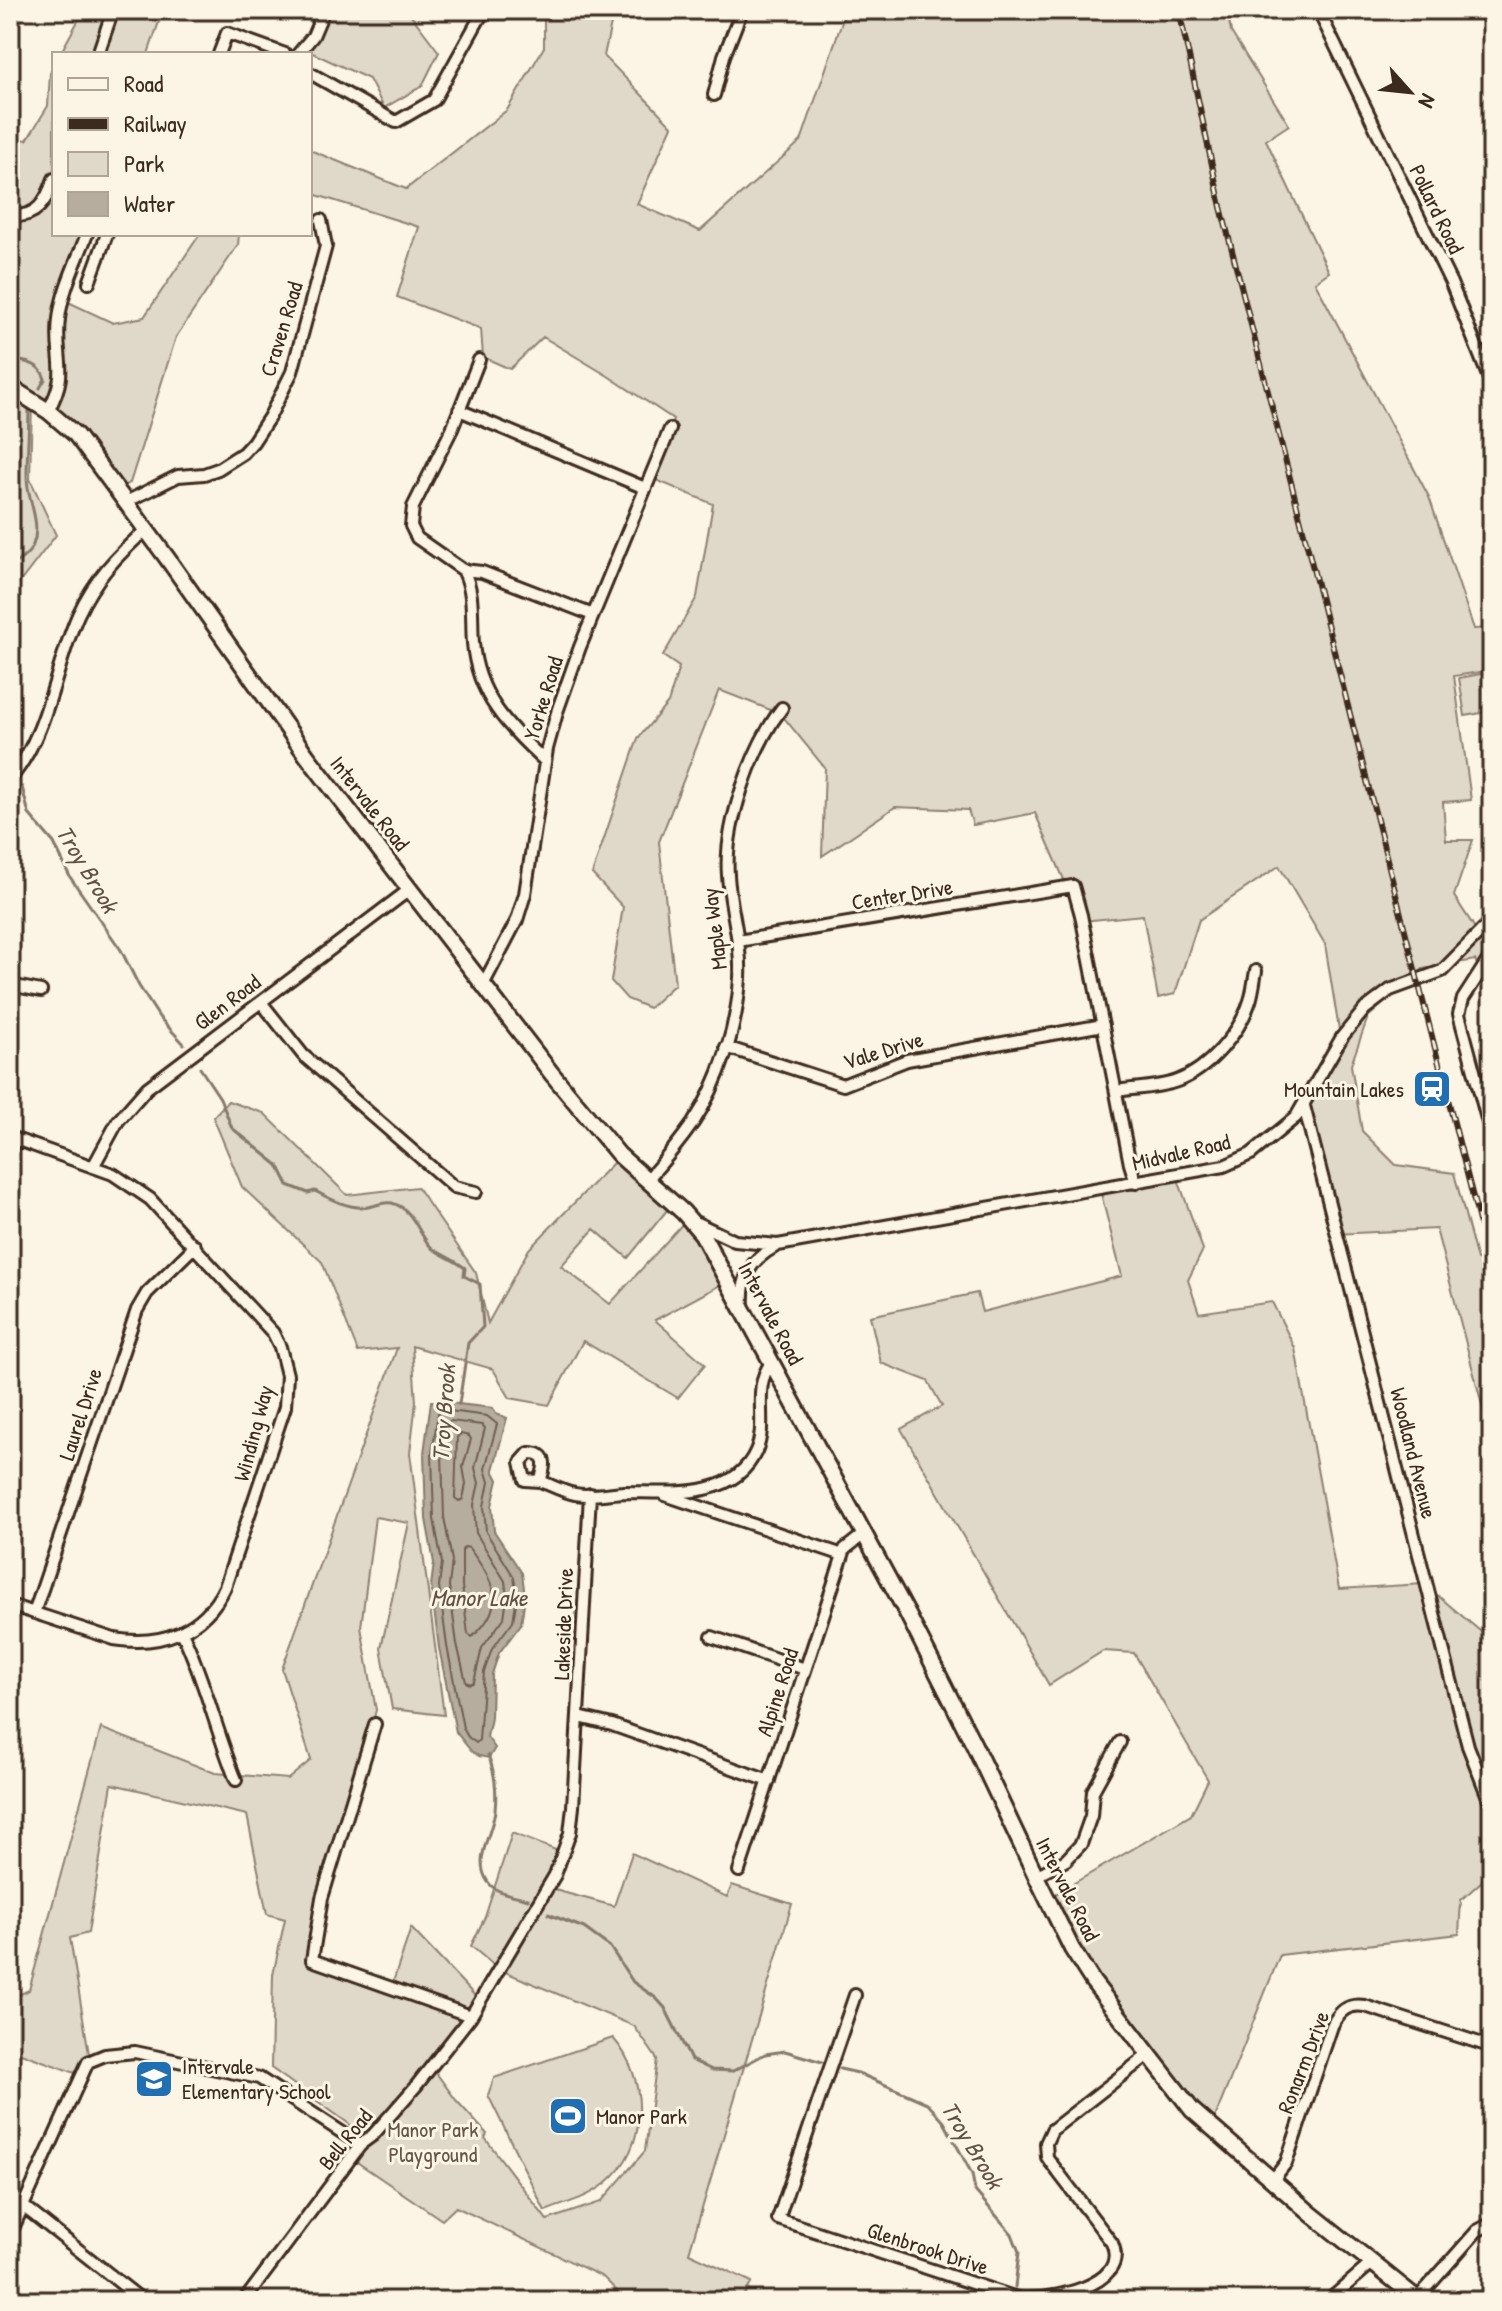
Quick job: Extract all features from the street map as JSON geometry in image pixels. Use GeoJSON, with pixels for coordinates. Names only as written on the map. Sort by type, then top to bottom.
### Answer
{"type":"FeatureCollection","features":[{"type":"Feature","properties":{"kind":"street"},"geometry":{"type":"LineString","coordinates":[[99,52],[113,10]]}},
{"type":"Feature","properties":{"kind":"street"},"geometry":{"type":"LineString","coordinates":[[300,52],[313,36],[324,10]]}},
{"type":"Feature","properties":{"kind":"street"},"geometry":{"type":"LineString","coordinates":[[312,74],[396,122],[434,100],[484,10]]}},
{"type":"Feature","properties":{"kind":"street"},"geometry":{"type":"LineString","coordinates":[[714,95],[724,56],[742,10]]}},
{"type":"Feature","properties":{"kind":"street","name":"Pollard Road"},"geometry":{"type":"LineString","coordinates":[[1318,10],[1451,283],[1492,386]]}},
{"type":"Feature","properties":{"kind":"street"},"geometry":{"type":"LineString","coordinates":[[220,52],[227,33],[279,52]]}},
{"type":"Feature","properties":{"kind":"street"},"geometry":{"type":"LineString","coordinates":[[10,216],[28,215],[40,207],[52,183]]}},
{"type":"Feature","properties":{"kind":"street","name":"Craven Road"},"geometry":{"type":"LineString","coordinates":[[126,502],[178,476],[204,474],[218,469],[243,453],[253,442],[292,372],[326,246],[321,220]]}},
{"type":"Feature","properties":{"kind":"street"},"geometry":{"type":"LineString","coordinates":[[48,411],[59,391],[62,377],[58,322],[61,308],[86,236]]}},
{"type":"Feature","properties":{"kind":"street"},"geometry":{"type":"LineString","coordinates":[[89,283],[106,236]]}},
{"type":"Feature","properties":{"kind":"street"},"geometry":{"type":"LineString","coordinates":[[479,360],[413,507],[411,526],[416,536],[463,570],[482,572],[593,615]]}},
{"type":"Feature","properties":{"kind":"street","name":"Intervale Road"},"geometry":{"type":"LineString","coordinates":[[10,387],[48,411],[76,435],[307,756],[483,985],[599,1132],[619,1155],[683,1212],[716,1255],[974,1745],[1072,1949],[1093,1982],[1192,2110],[1272,2181],[1419,2300]]}},
{"type":"Feature","properties":{"kind":"street"},"geometry":{"type":"LineString","coordinates":[[459,410],[645,488]]}},
{"type":"Feature","properties":{"kind":"street","name":"Yorke Road"},"geometry":{"type":"LineString","coordinates":[[483,985],[517,920],[525,894],[545,761],[558,709],[593,615],[670,429]]}},
{"type":"Feature","properties":{"kind":"street"},"geometry":{"type":"LineString","coordinates":[[10,779],[36,737],[72,631],[87,597],[113,560],[146,530]]}},
{"type":"Feature","properties":{"kind":"street"},"geometry":{"type":"LineString","coordinates":[[463,570],[470,587],[476,666],[487,695],[511,730],[545,761]]}},
{"type":"Feature","properties":{"kind":"street","name":"Maple Way"},"geometry":{"type":"LineString","coordinates":[[647,1180],[695,1119],[713,1084],[726,1047],[738,1000],[740,975],[727,853],[741,795],[767,728],[782,708]]}},
{"type":"Feature","properties":{"kind":"street","name":"Center Drive"},"geometry":{"type":"LineString","coordinates":[[738,941],[1072,886],[1081,915],[1103,1025]]}},
{"type":"Feature","properties":{"kind":"street","name":"Glen Road"},"geometry":{"type":"LineString","coordinates":[[93,1167],[118,1121],[139,1096],[409,890]]}},
{"type":"Feature","properties":{"kind":"street","name":"Midvale Road"},"geometry":{"type":"LineString","coordinates":[[683,1212],[721,1236],[750,1244],[778,1245],[1209,1170],[1237,1161],[1269,1142],[1304,1106],[1342,1037],[1365,1009],[1390,990],[1442,971],[1492,920]]}},
{"type":"Feature","properties":{"kind":"street"},"geometry":{"type":"LineString","coordinates":[[1492,954],[1460,1007],[1461,1028],[1492,1138]]}},
{"type":"Feature","properties":{"kind":"street"},"geometry":{"type":"LineString","coordinates":[[1116,1091],[1176,1081],[1200,1068],[1218,1051],[1243,1016],[1250,1002],[1256,971]]}},
{"type":"Feature","properties":{"kind":"street"},"geometry":{"type":"LineString","coordinates":[[10,985],[41,991]]}},
{"type":"Feature","properties":{"kind":"street"},"geometry":{"type":"LineString","coordinates":[[261,1002],[303,1055],[454,1187],[476,1192]]}},
{"type":"Feature","properties":{"kind":"street"},"geometry":{"type":"LineString","coordinates":[[1103,1025],[1136,1183]]}},
{"type":"Feature","properties":{"kind":"street","name":"Vale Drive"},"geometry":{"type":"LineString","coordinates":[[726,1047],[843,1085],[907,1060],[1103,1025]]}},
{"type":"Feature","properties":{"kind":"street","name":"Woodland Avenue"},"geometry":{"type":"LineString","coordinates":[[1304,1106],[1468,1746],[1492,1807]]}},
{"type":"Feature","properties":{"kind":"street"},"geometry":{"type":"LineString","coordinates":[[10,1153],[13,1138]]}},
{"type":"Feature","properties":{"kind":"street","name":"Winding Way"},"geometry":{"type":"LineString","coordinates":[[10,1605],[129,1642],[158,1640],[182,1632],[204,1617],[225,1587],[288,1390],[285,1361],[273,1333],[150,1199],[133,1185],[93,1167],[13,1138]]}},
{"type":"Feature","properties":{"kind":"street"},"geometry":{"type":"LineString","coordinates":[[743,1309],[742,1288],[751,1265],[759,1255],[778,1245]]}},
{"type":"Feature","properties":{"kind":"street","name":"Laurel Drive"},"geometry":{"type":"LineString","coordinates":[[34,1613],[137,1310],[147,1293],[195,1246]]}},
{"type":"Feature","properties":{"kind":"street"},"geometry":{"type":"LineString","coordinates":[[540,1481],[574,1494],[590,1494],[714,1487],[736,1477],[757,1449],[761,1435],[760,1390],[764,1372],[771,1363]]}},
{"type":"Feature","properties":{"kind":"street"},"geometry":{"type":"LineString","coordinates":[[656,1492],[843,1555]]}},
{"type":"Feature","properties":{"kind":"street","name":"Lakeside Drive"},"geometry":{"type":"LineString","coordinates":[[478,2005],[548,1888],[570,1833],[590,1494]]}},
{"type":"Feature","properties":{"kind":"street","name":"Alpine Road"},"geometry":{"type":"LineString","coordinates":[[739,1871],[845,1549],[864,1534]]}},
{"type":"Feature","properties":{"kind":"street"},"geometry":{"type":"LineString","coordinates":[[182,1632],[200,1670],[218,1734],[236,1780]]}},
{"type":"Feature","properties":{"kind":"street"},"geometry":{"type":"LineString","coordinates":[[712,1637],[805,1669]]}},
{"type":"Feature","properties":{"kind":"street"},"geometry":{"type":"LineString","coordinates":[[579,1717],[612,1725],[769,1781]]}},
{"type":"Feature","properties":{"kind":"street"},"geometry":{"type":"LineString","coordinates":[[375,1724],[322,1898],[312,1960],[471,2016]]}},
{"type":"Feature","properties":{"kind":"street"},"geometry":{"type":"LineString","coordinates":[[1036,1876],[1066,1860],[1081,1844],[1091,1816],[1093,1791],[1120,1742]]}},
{"type":"Feature","properties":{"kind":"street","name":"Glenbrook Drive"},"geometry":{"type":"LineString","coordinates":[[855,1995],[778,2219],[1020,2299],[1057,2298],[1084,2287],[1110,2268],[1115,2250],[1051,2163],[1045,2150],[1046,2143],[1057,2124],[1148,2055]]}},
{"type":"Feature","properties":{"kind":"street","name":"Bell Road"},"geometry":{"type":"LineString","coordinates":[[244,2301],[361,2145],[416,2086],[478,2005]]}},
{"type":"Feature","properties":{"kind":"street","name":"Ronarm Drive"},"geometry":{"type":"LineString","coordinates":[[1272,2181],[1286,2163],[1332,2026],[1338,2013],[1344,2009],[1365,2006],[1492,2047]]}},
{"type":"Feature","properties":{"kind":"street"},"geometry":{"type":"LineString","coordinates":[[10,2235],[88,2062],[105,2055],[135,2052],[259,2078],[361,2145]]}},
{"type":"Feature","properties":{"kind":"street"},"geometry":{"type":"LineString","coordinates":[[23,2206],[143,2301]]}},
{"type":"Feature","properties":{"kind":"street"},"geometry":{"type":"LineString","coordinates":[[1419,2300],[1477,2231],[1492,2223]]}},
{"type":"Feature","properties":{"kind":"street"},"geometry":{"type":"LineString","coordinates":[[1328,2301],[1372,2263]]}},
{"type":"Feature","properties":{"kind":"green space"},"geometry":{"type":"Polygon","coordinates":[[[84,10],[163,10],[149,52],[61,52],[84,10]]]}},
{"type":"Feature","properties":{"kind":"green space"},"geometry":{"type":"Polygon","coordinates":[[[323,10],[407,10],[439,52],[422,86],[384,108],[369,79],[306,50],[323,10]]]}},
{"type":"Feature","properties":{"kind":"green space"},"geometry":{"type":"Polygon","coordinates":[[[544,10],[614,10],[604,56],[672,126],[637,204],[700,231],[801,141],[846,10],[1227,10],[1231,32],[1289,125],[1266,140],[1329,272],[1315,282],[1429,497],[1474,629],[1492,628],[1492,670],[1454,676],[1471,800],[1443,802],[1446,840],[1473,840],[1454,896],[1486,945],[1492,942],[1492,1000],[1475,960],[1423,969],[1368,1017],[1351,1065],[1362,1131],[1396,1165],[1454,1173],[1477,1260],[1492,1258],[1492,1443],[1436,1229],[1335,1234],[1303,1111],[1340,1036],[1325,944],[1279,866],[1199,920],[1175,994],[1158,998],[1143,915],[1082,921],[1035,813],[973,825],[968,810],[895,807],[822,856],[825,768],[781,714],[719,690],[659,842],[675,984],[649,1008],[627,999],[611,981],[623,907],[592,874],[638,738],[668,703],[679,667],[663,656],[697,597],[713,504],[649,477],[673,419],[543,337],[510,369],[483,357],[481,329],[397,297],[419,227],[312,194],[312,151],[406,189],[507,110],[544,47],[544,10]]]}},
{"type":"Feature","properties":{"kind":"green space"},"geometry":{"type":"Polygon","coordinates":[[[52,70],[52,236],[88,236],[64,300],[113,323],[144,317],[199,236],[239,236],[238,245],[176,337],[130,483],[116,489],[32,403],[30,479],[56,535],[10,595],[10,137],[27,140],[48,106],[52,70]]]}},
{"type":"Feature","properties":{"kind":"green space"},"geometry":{"type":"Polygon","coordinates":[[[1486,673],[1492,711],[1465,716],[1459,678],[1486,673]]]}},
{"type":"Feature","properties":{"kind":"green space","name":"Manor Park Playground"},"geometry":{"type":"Polygon","coordinates":[[[228,1101],[264,1113],[347,1195],[417,1187],[476,1273],[488,1323],[529,1249],[619,1157],[672,1204],[628,1258],[594,1229],[561,1266],[610,1304],[685,1221],[728,1281],[655,1320],[705,1364],[678,1398],[583,1341],[549,1405],[510,1398],[493,1369],[412,1346],[416,1402],[410,1453],[444,1715],[392,1709],[381,1648],[409,1523],[375,1517],[361,1627],[376,1710],[312,1955],[391,1988],[411,1928],[478,1999],[434,2070],[487,2134],[485,2138],[547,2220],[601,2202],[645,2151],[657,2059],[634,2026],[498,1969],[471,1946],[485,1917],[512,1833],[566,1854],[551,1889],[614,1906],[632,1853],[727,1897],[732,1885],[792,1904],[689,2253],[752,2282],[741,2301],[627,2301],[603,2277],[456,2207],[442,2220],[351,2158],[366,2136],[271,2068],[273,1975],[285,1919],[267,1914],[247,1815],[112,1784],[88,1933],[70,1938],[89,2054],[83,2076],[10,2049],[10,1999],[29,1990],[101,1728],[215,1773],[288,1779],[311,1760],[282,1669],[397,1348],[358,1352],[322,1262],[242,1187],[213,1117],[228,1101]]]}},
{"type":"Feature","properties":{"kind":"green space"},"geometry":{"type":"Polygon","coordinates":[[[1178,1179],[1203,1250],[1188,1280],[1199,1313],[1272,1302],[1295,1348],[1339,1589],[1424,1584],[1492,1641],[1492,1872],[1461,1900],[1459,1934],[1280,1955],[1210,2130],[1045,1900],[1191,1815],[1208,1780],[1134,1653],[1103,1651],[1049,1685],[901,1429],[942,1406],[928,1381],[881,1363],[870,1316],[977,1293],[982,1312],[1122,1276],[1100,1190],[1178,1179]]]}},
{"type":"Feature","properties":{"kind":"green space","name":"Manor Park"},"geometry":{"type":"Polygon","coordinates":[[[613,2038],[625,2054],[638,2092],[637,2132],[631,2151],[620,2168],[592,2193],[545,2211],[488,2095],[494,2078],[613,2038]]]}},
{"type":"Feature","properties":{"kind":"water","name":"Manor Lake"},"geometry":{"type":"Polygon","coordinates":[[[431,1401],[493,1408],[496,1414],[507,1418],[493,1470],[498,1480],[492,1506],[494,1531],[522,1573],[525,1597],[521,1624],[499,1653],[492,1674],[491,1718],[487,1737],[495,1748],[489,1758],[471,1751],[456,1732],[439,1648],[431,1586],[434,1563],[426,1519],[424,1453],[431,1401]]]}},
{"type":"Feature","properties":{"kind":"waterway","name":"Troy Brook"},"geometry":{"type":"LineString","coordinates":[[10,352],[18,361],[31,364],[41,371],[45,379],[40,388]]}},
{"type":"Feature","properties":{"kind":"waterway","name":"Troy Brook"},"geometry":{"type":"LineString","coordinates":[[10,566],[29,552],[36,528],[27,477],[29,407]]}},
{"type":"Feature","properties":{"kind":"waterway","name":"Troy Brook"},"geometry":{"type":"LineString","coordinates":[[22,787],[29,814],[54,843],[70,877],[121,950],[159,1017],[184,1044]]}},
{"type":"Feature","properties":{"kind":"waterway","name":"Troy Brook"},"geometry":{"type":"LineString","coordinates":[[200,1068],[220,1098],[232,1128],[278,1165],[288,1185],[308,1193],[315,1191],[354,1207],[382,1203],[400,1206],[433,1249],[457,1262],[465,1268],[464,1276],[480,1284],[483,1327],[468,1343],[459,1404]]}},
{"type":"Feature","properties":{"kind":"waterway","name":"Troy Brook"},"geometry":{"type":"LineString","coordinates":[[488,1755],[494,1775],[496,1803],[483,1855],[484,1873],[496,1889],[528,1899]]}},
{"type":"Feature","properties":{"kind":"waterway","name":"Troy Brook"},"geometry":{"type":"LineString","coordinates":[[548,1914],[584,1928],[610,1947],[633,1982],[665,2008],[691,2060],[712,2070],[733,2071],[765,2054],[785,2051],[822,2062]]}},
{"type":"Feature","properties":{"kind":"waterway","name":"Troy Brook"},"geometry":{"type":"LineString","coordinates":[[840,2069],[858,2073],[927,2103],[944,2122],[972,2174],[975,2191],[1012,2234],[1019,2252],[1015,2287]]}},
{"type":"Feature","properties":{"kind":"railway"},"geometry":{"type":"LineString","coordinates":[[1179,10],[1221,207],[1492,1272]]}},
{"type":"Feature","properties":{"kind":"place","name":"Mountain Lakes"},"geometry":{"type":"Point","coordinates":[1432,1089]}},
{"type":"Feature","properties":{"kind":"place","name":"Intervale Elementary School"},"geometry":{"type":"Point","coordinates":[154,2079]}},
{"type":"Feature","properties":{"kind":"place","name":"Manor Park"},"geometry":{"type":"Point","coordinates":[568,2116]}}]}
